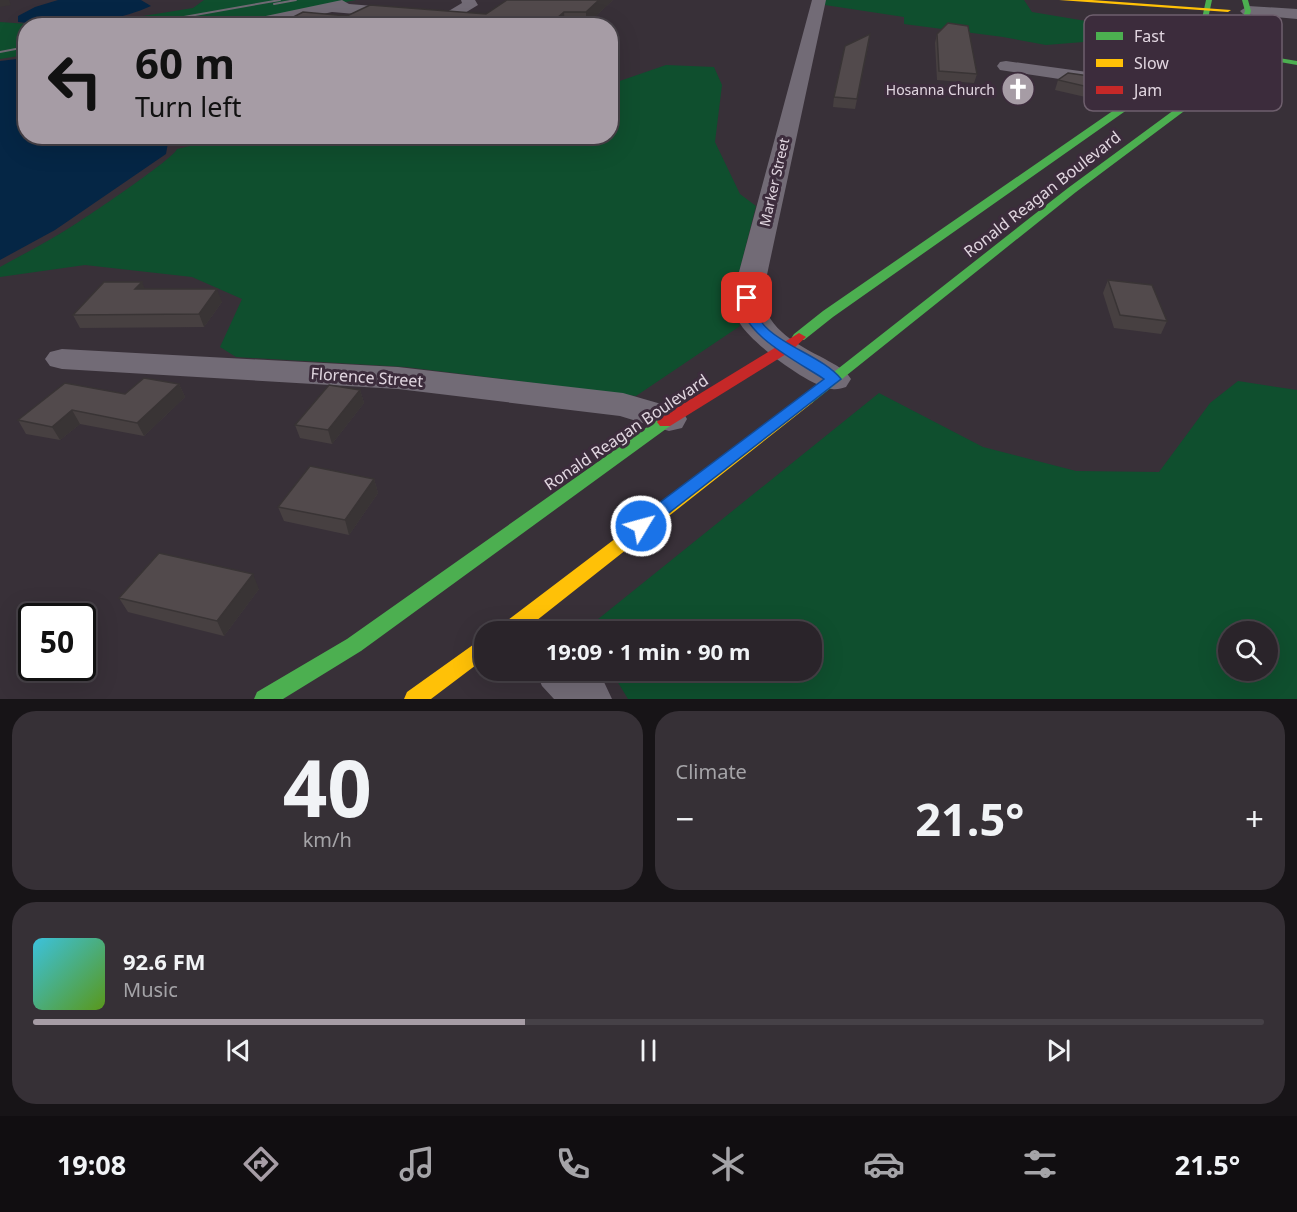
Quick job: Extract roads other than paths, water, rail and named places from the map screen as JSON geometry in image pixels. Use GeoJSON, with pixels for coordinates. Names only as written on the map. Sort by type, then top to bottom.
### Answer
{"type":"FeatureCollection","features":[{"type":"Feature","properties":{"kind":"main road"},"geometry":{"type":"LineString","coordinates":[[1062,0],[1247,5]]}},
{"type":"Feature","properties":{"kind":"main road"},"geometry":{"type":"LineString","coordinates":[[1282,60],[1297,63]]}},
{"type":"Feature","properties":{"kind":"main road","name":"Ronald Reagan Boulevard"},"geometry":{"type":"LineString","coordinates":[[264,699],[354,645],[669,419],[786,348],[837,307],[1119,111]]}},
{"type":"Feature","properties":{"kind":"main road","name":"Ronald Reagan Boulevard"},"geometry":{"type":"LineString","coordinates":[[525,621],[622,540],[834,379],[1062,197],[1178,111]]}},
{"type":"Feature","properties":{"kind":"main road","name":"Ronald Reagan Boulevard"},"geometry":{"type":"LineString","coordinates":[[414,699],[474,658]]}},
{"type":"Feature","properties":{"kind":"street"},"geometry":{"type":"LineString","coordinates":[[279,18],[364,0]]}},
{"type":"Feature","properties":{"kind":"street"},"geometry":{"type":"LineString","coordinates":[[330,7],[450,17],[470,5],[468,0]]}},
{"type":"Feature","properties":{"kind":"street","name":"Marker Street"},"geometry":{"type":"LineString","coordinates":[[819,0],[747,298],[747,310],[762,331],[834,379]]}},
{"type":"Feature","properties":{"kind":"street"},"geometry":{"type":"LineString","coordinates":[[1247,5],[1278,15]]}},
{"type":"Feature","properties":{"kind":"street"},"geometry":{"type":"LineString","coordinates":[[1006,66],[1084,77]]}},
{"type":"Feature","properties":{"kind":"street","name":"Florence Street"},"geometry":{"type":"LineString","coordinates":[[62,359],[399,378],[623,405],[669,419]]}},
{"type":"Feature","properties":{"kind":"street"},"geometry":{"type":"LineString","coordinates":[[569,681],[585,699]]}},
{"type":"Feature","properties":{"kind":"water"},"geometry":{"type":"Polygon","coordinates":[[[58,0],[141,0],[151,6],[116,18],[18,18],[35,7],[58,0]]]}},
{"type":"Feature","properties":{"kind":"water"},"geometry":{"type":"Polygon","coordinates":[[[18,59],[18,144],[168,144],[166,154],[55,230],[0,260],[0,61],[18,59]]]}},
{"type":"Feature","properties":{"kind":"railway"},"geometry":{"type":"LineString","coordinates":[[178,18],[280,0]]}},
{"type":"Feature","properties":{"kind":"railway"},"geometry":{"type":"LineString","coordinates":[[274,4],[296,0]]}},
{"type":"Feature","properties":{"kind":"railway"},"geometry":{"type":"LineString","coordinates":[[0,52],[18,49]]}},
{"type":"Feature","properties":{"kind":"place","name":"Hosanna Church"},"geometry":{"type":"Point","coordinates":[1018,89]}}]}
